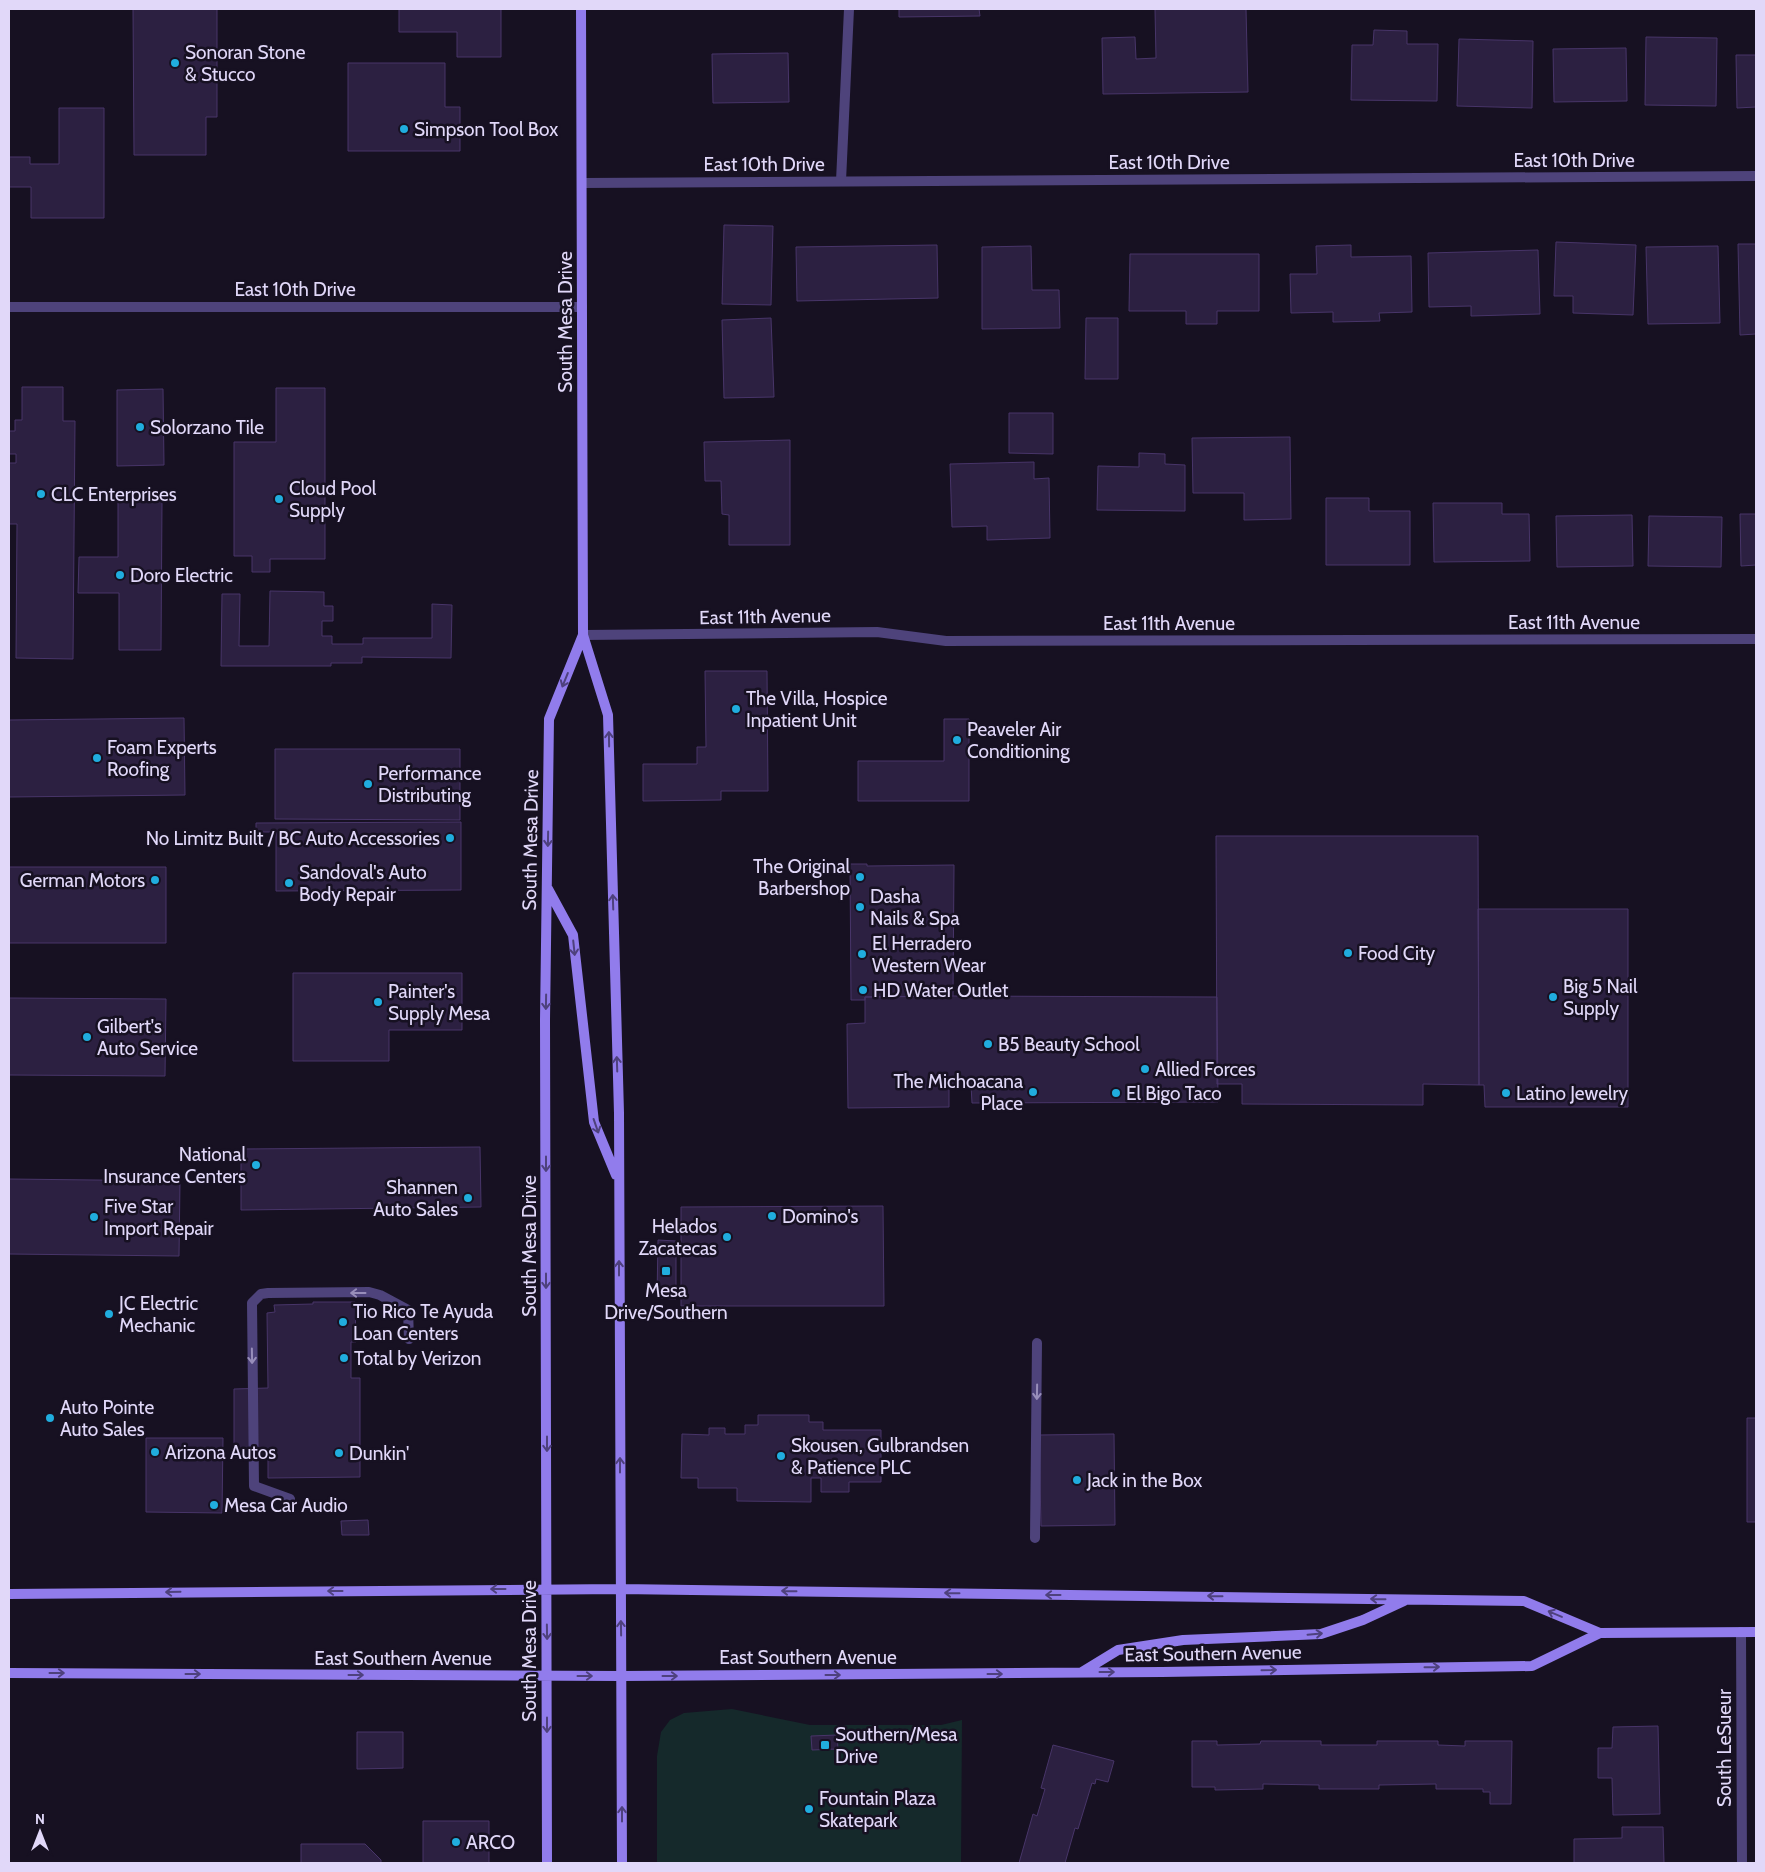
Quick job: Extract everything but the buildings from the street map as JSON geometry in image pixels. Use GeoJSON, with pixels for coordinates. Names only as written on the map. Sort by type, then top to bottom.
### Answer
{"type":"FeatureCollection","features":[{"type":"Feature","properties":{"kind":"main road","name":"South Mesa Drive"},"geometry":{"type":"LineString","coordinates":[[581,9],[583,635],[608,715],[619,1180],[622,1863]]}},
{"type":"Feature","properties":{"kind":"main road","name":"South Mesa Drive"},"geometry":{"type":"LineString","coordinates":[[547,1863],[547,888],[549,719],[583,635]]}},
{"type":"Feature","properties":{"kind":"main road"},"geometry":{"type":"LineString","coordinates":[[547,888],[573,935],[594,1122],[619,1180]]}},
{"type":"Feature","properties":{"kind":"main road","name":"East Southern Avenue"},"geometry":{"type":"LineString","coordinates":[[9,1594],[620,1588],[1524,1601],[1600,1633],[1756,1632]]}},
{"type":"Feature","properties":{"kind":"main road"},"geometry":{"type":"LineString","coordinates":[[1081,1673],[1118,1650],[1183,1640],[1321,1634],[1363,1620],[1407,1599]]}},
{"type":"Feature","properties":{"kind":"main road","name":"East Southern Avenue"},"geometry":{"type":"LineString","coordinates":[[9,1673],[622,1676],[1081,1673],[1532,1666],[1600,1633]]}},
{"type":"Feature","properties":{"kind":"street"},"geometry":{"type":"LineString","coordinates":[[841,181],[849,9]]}},
{"type":"Feature","properties":{"kind":"street","name":"East 10th Drive"},"geometry":{"type":"LineString","coordinates":[[582,183],[1756,176]]}},
{"type":"Feature","properties":{"kind":"street","name":"East 10th Drive"},"geometry":{"type":"LineString","coordinates":[[9,307],[582,307]]}},
{"type":"Feature","properties":{"kind":"street","name":"East 11th Avenue"},"geometry":{"type":"LineString","coordinates":[[583,635],[877,632],[946,641],[1756,639]]}},
{"type":"Feature","properties":{"kind":"street"},"geometry":{"type":"LineString","coordinates":[[290,1499],[254,1486],[252,1303],[261,1294],[268,1293],[369,1292],[380,1295],[408,1310],[409,1339]]}},
{"type":"Feature","properties":{"kind":"street"},"geometry":{"type":"LineString","coordinates":[[1035,1538],[1037,1343]]}},
{"type":"Feature","properties":{"kind":"street","name":"South LeSueur"},"geometry":{"type":"LineString","coordinates":[[1741,1632],[1742,1863]]}},
{"type":"Feature","properties":{"kind":"green space","name":"Fountain Plaza Skatepark"},"geometry":{"type":"Polygon","coordinates":[[[732,1709],[810,1725],[941,1725],[962,1720],[961,1863],[657,1863],[657,1756],[661,1732],[670,1720],[684,1713],[732,1709]]]}},
{"type":"Feature","properties":{"kind":"place","name":"Sonoran Stone & Stucco"},"geometry":{"type":"Point","coordinates":[175,63]}},
{"type":"Feature","properties":{"kind":"place","name":"Simpson Tool Box"},"geometry":{"type":"Point","coordinates":[404,129]}},
{"type":"Feature","properties":{"kind":"place","name":"Solorzano Tile"},"geometry":{"type":"Point","coordinates":[140,427]}},
{"type":"Feature","properties":{"kind":"place","name":"CLC Enterprises"},"geometry":{"type":"Point","coordinates":[41,494]}},
{"type":"Feature","properties":{"kind":"place","name":"Cloud Pool Supply"},"geometry":{"type":"Point","coordinates":[279,499]}},
{"type":"Feature","properties":{"kind":"place","name":"Doro Electric"},"geometry":{"type":"Point","coordinates":[120,575]}},
{"type":"Feature","properties":{"kind":"place","name":"The Villa, Hospice Inpatient Unit"},"geometry":{"type":"Point","coordinates":[736,709]}},
{"type":"Feature","properties":{"kind":"place","name":"Peaveler Air Conditioning"},"geometry":{"type":"Point","coordinates":[957,740]}},
{"type":"Feature","properties":{"kind":"place","name":"Foam Experts Roofing"},"geometry":{"type":"Point","coordinates":[97,758]}},
{"type":"Feature","properties":{"kind":"place","name":"Performance Distributing"},"geometry":{"type":"Point","coordinates":[368,784]}},
{"type":"Feature","properties":{"kind":"place","name":"No Limitz Built / BC Auto Accessories"},"geometry":{"type":"Point","coordinates":[450,838]}},
{"type":"Feature","properties":{"kind":"place","name":"The Original Barbershop"},"geometry":{"type":"Point","coordinates":[860,877]}},
{"type":"Feature","properties":{"kind":"place","name":"German Motors"},"geometry":{"type":"Point","coordinates":[155,880]}},
{"type":"Feature","properties":{"kind":"place","name":"Sandoval's Auto Body Repair"},"geometry":{"type":"Point","coordinates":[289,883]}},
{"type":"Feature","properties":{"kind":"place","name":"Dasha Nails & Spa"},"geometry":{"type":"Point","coordinates":[860,907]}},
{"type":"Feature","properties":{"kind":"place","name":"Food City"},"geometry":{"type":"Point","coordinates":[1348,953]}},
{"type":"Feature","properties":{"kind":"place","name":"El Herradero Western Wear"},"geometry":{"type":"Point","coordinates":[862,954]}},
{"type":"Feature","properties":{"kind":"place","name":"HD Water Outlet"},"geometry":{"type":"Point","coordinates":[863,990]}},
{"type":"Feature","properties":{"kind":"place","name":"Big 5 Nail Supply"},"geometry":{"type":"Point","coordinates":[1553,997]}},
{"type":"Feature","properties":{"kind":"place","name":"Painter's Supply Mesa"},"geometry":{"type":"Point","coordinates":[378,1002]}},
{"type":"Feature","properties":{"kind":"place","name":"Gilbert's Auto Service"},"geometry":{"type":"Point","coordinates":[87,1037]}},
{"type":"Feature","properties":{"kind":"place","name":"B5 Beauty School"},"geometry":{"type":"Point","coordinates":[988,1044]}},
{"type":"Feature","properties":{"kind":"place","name":"Allied Forces"},"geometry":{"type":"Point","coordinates":[1145,1069]}},
{"type":"Feature","properties":{"kind":"place","name":"The Michoacana Place"},"geometry":{"type":"Point","coordinates":[1033,1092]}},
{"type":"Feature","properties":{"kind":"place","name":"El Bigo Taco"},"geometry":{"type":"Point","coordinates":[1116,1093]}},
{"type":"Feature","properties":{"kind":"place","name":"Latino Jewelry"},"geometry":{"type":"Point","coordinates":[1506,1093]}},
{"type":"Feature","properties":{"kind":"place","name":"National Insurance Centers"},"geometry":{"type":"Point","coordinates":[256,1165]}},
{"type":"Feature","properties":{"kind":"place","name":"Shannen Auto Sales"},"geometry":{"type":"Point","coordinates":[468,1198]}},
{"type":"Feature","properties":{"kind":"place","name":"Domino's"},"geometry":{"type":"Point","coordinates":[772,1216]}},
{"type":"Feature","properties":{"kind":"place","name":"Five Star Import Repair"},"geometry":{"type":"Point","coordinates":[94,1217]}},
{"type":"Feature","properties":{"kind":"place","name":"Helados Zacatecas"},"geometry":{"type":"Point","coordinates":[727,1237]}},
{"type":"Feature","properties":{"kind":"place","name":"Mesa Drive/Southern"},"geometry":{"type":"Point","coordinates":[666,1271]}},
{"type":"Feature","properties":{"kind":"place","name":"JC Electric Mechanic"},"geometry":{"type":"Point","coordinates":[109,1314]}},
{"type":"Feature","properties":{"kind":"place","name":"Tio Rico Te Ayuda Loan Centers"},"geometry":{"type":"Point","coordinates":[343,1322]}},
{"type":"Feature","properties":{"kind":"place","name":"Total by Verizon"},"geometry":{"type":"Point","coordinates":[344,1358]}},
{"type":"Feature","properties":{"kind":"place","name":"Auto Pointe Auto Sales"},"geometry":{"type":"Point","coordinates":[50,1418]}},
{"type":"Feature","properties":{"kind":"place","name":"Arizona Autos"},"geometry":{"type":"Point","coordinates":[155,1452]}},
{"type":"Feature","properties":{"kind":"place","name":"Dunkin'"},"geometry":{"type":"Point","coordinates":[339,1453]}},
{"type":"Feature","properties":{"kind":"place","name":"Skousen, Gulbrandsen & Patience PLC"},"geometry":{"type":"Point","coordinates":[781,1456]}},
{"type":"Feature","properties":{"kind":"place","name":"Jack in the Box"},"geometry":{"type":"Point","coordinates":[1077,1480]}},
{"type":"Feature","properties":{"kind":"place","name":"Mesa Car Audio"},"geometry":{"type":"Point","coordinates":[214,1505]}},
{"type":"Feature","properties":{"kind":"place","name":"Southern/Mesa Drive"},"geometry":{"type":"Point","coordinates":[825,1745]}},
{"type":"Feature","properties":{"kind":"place","name":"Fountain Plaza Skatepark"},"geometry":{"type":"Point","coordinates":[809,1809]}},
{"type":"Feature","properties":{"kind":"place","name":"ARCO"},"geometry":{"type":"Point","coordinates":[456,1842]}}]}
